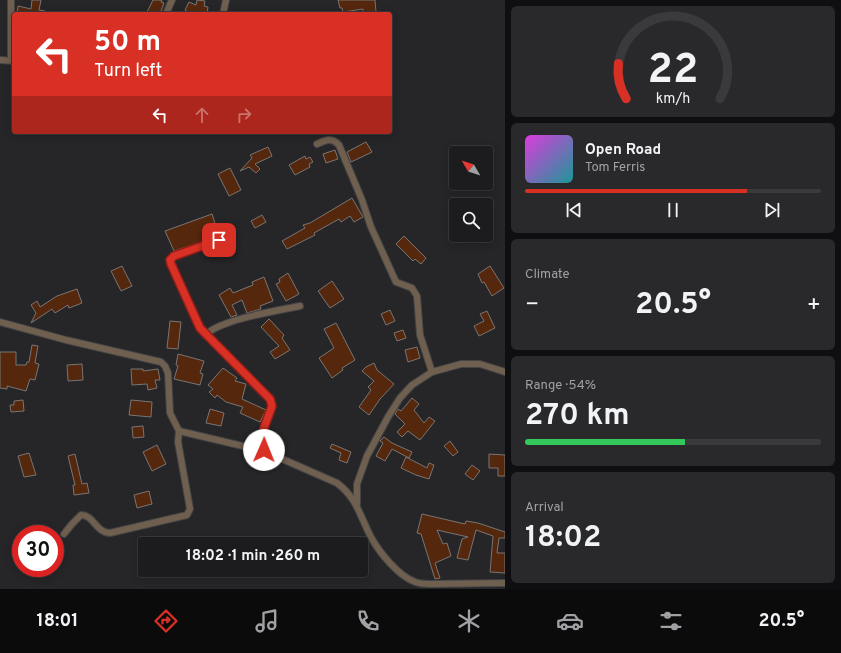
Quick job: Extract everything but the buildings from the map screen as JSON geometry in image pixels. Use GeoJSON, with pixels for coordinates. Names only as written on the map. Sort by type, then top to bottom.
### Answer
{"type":"FeatureCollection","features":[{"type":"Feature","properties":{"kind":"street"},"geometry":{"type":"LineString","coordinates":[[11,0],[12,30]]}},
{"type":"Feature","properties":{"kind":"street"},"geometry":{"type":"LineString","coordinates":[[167,12],[172,0]]}},
{"type":"Feature","properties":{"kind":"street"},"geometry":{"type":"LineString","coordinates":[[223,12],[226,0]]}},
{"type":"Feature","properties":{"kind":"street"},"geometry":{"type":"LineString","coordinates":[[0,60],[12,61]]}},
{"type":"Feature","properties":{"kind":"street"},"geometry":{"type":"LineString","coordinates":[[317,144],[331,139],[339,144],[362,200],[371,227],[396,282],[412,288],[417,296],[420,335],[432,372]]}},
{"type":"Feature","properties":{"kind":"street"},"geometry":{"type":"LineString","coordinates":[[219,240],[174,256],[170,260],[196,321],[205,335],[270,399],[272,406],[264,428],[264,450]]}},
{"type":"Feature","properties":{"kind":"street"},"geometry":{"type":"LineString","coordinates":[[205,335],[216,327],[228,322],[300,306]]}},
{"type":"Feature","properties":{"kind":"street"},"geometry":{"type":"LineString","coordinates":[[0,322],[66,340],[161,362],[165,366],[168,373],[170,413],[179,431],[178,442],[190,509],[188,514],[110,533],[101,531],[87,516],[81,515],[64,534]]}},
{"type":"Feature","properties":{"kind":"street"},"geometry":{"type":"LineString","coordinates":[[357,504],[358,484],[362,470],[388,417],[400,398],[412,385],[432,372],[461,364],[480,364],[505,372]]}},
{"type":"Feature","properties":{"kind":"street"},"geometry":{"type":"LineString","coordinates":[[179,431],[264,450],[337,482],[346,490],[357,504],[372,539],[382,554],[398,570],[420,586],[505,583]]}},
{"type":"Feature","properties":{"kind":"route"},"geometry":{"type":"LineString","coordinates":[[219,240],[174,256],[170,260],[200,328],[205,335],[268,396],[272,403],[272,411],[264,428],[264,450]]}}]}
